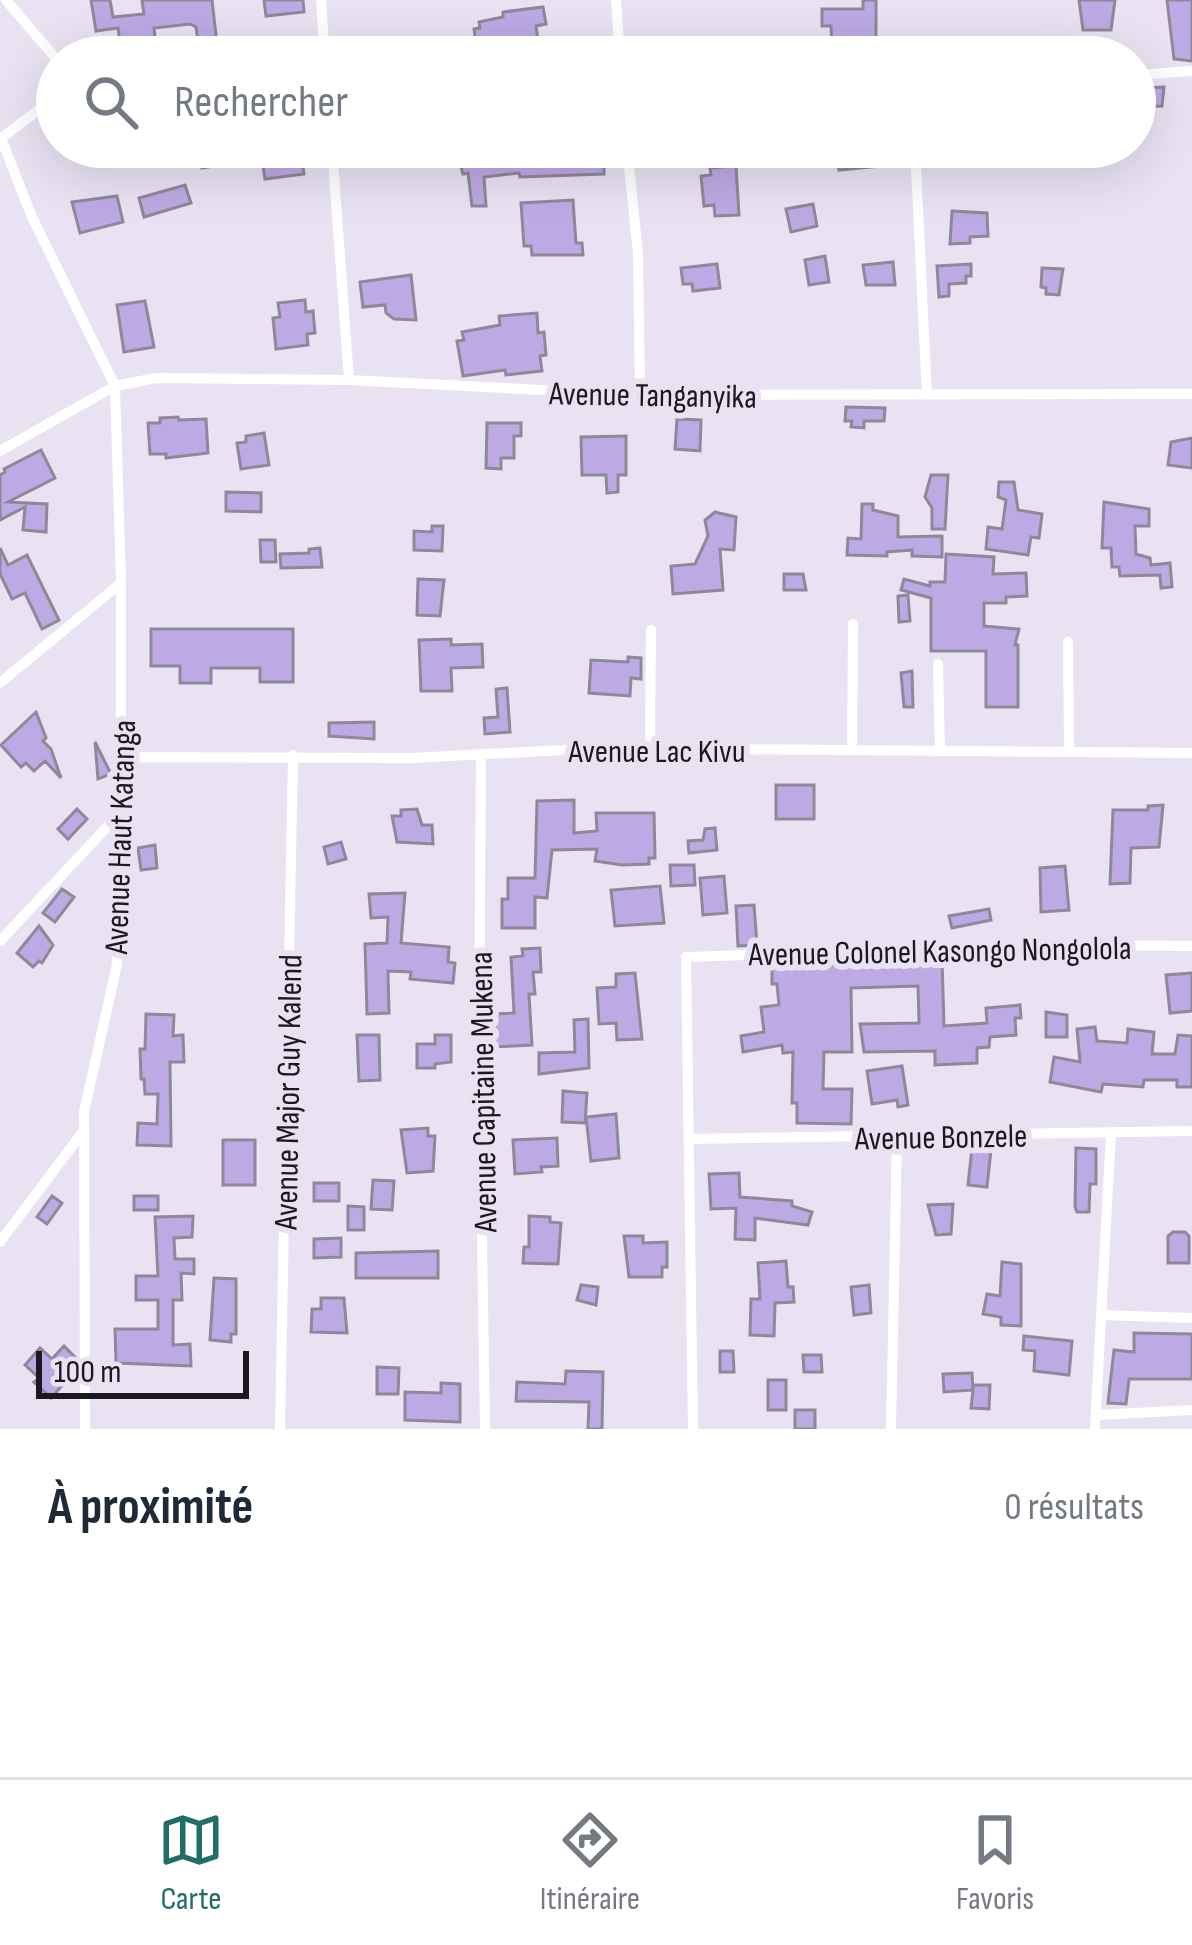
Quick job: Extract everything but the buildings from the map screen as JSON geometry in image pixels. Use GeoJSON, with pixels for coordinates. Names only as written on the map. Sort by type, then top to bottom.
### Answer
{"type":"FeatureCollection","features":[{"type":"Feature","properties":{"kind":"street"},"geometry":{"type":"LineString","coordinates":[[6,0],[37,36]]}},
{"type":"Feature","properties":{"kind":"street"},"geometry":{"type":"LineString","coordinates":[[321,0],[324,36]]}},
{"type":"Feature","properties":{"kind":"street"},"geometry":{"type":"LineString","coordinates":[[616,0],[619,36]]}},
{"type":"Feature","properties":{"kind":"street"},"geometry":{"type":"LineString","coordinates":[[1156,74],[1192,71]]}},
{"type":"Feature","properties":{"kind":"street"},"geometry":{"type":"LineString","coordinates":[[0,451],[115,386],[48,251],[1,138],[36,112]]}},
{"type":"Feature","properties":{"kind":"street"},"geometry":{"type":"LineString","coordinates":[[334,168],[349,380]]}},
{"type":"Feature","properties":{"kind":"street"},"geometry":{"type":"LineString","coordinates":[[629,168],[638,254],[640,395]]}},
{"type":"Feature","properties":{"kind":"street"},"geometry":{"type":"LineString","coordinates":[[916,168],[927,395]]}},
{"type":"Feature","properties":{"kind":"street","name":"Avenue Tanganyika"},"geometry":{"type":"LineString","coordinates":[[115,386],[156,378],[349,380],[640,395],[1192,394]]}},
{"type":"Feature","properties":{"kind":"street","name":"Avenue Haut Katanga"},"geometry":{"type":"LineString","coordinates":[[85,1429],[86,1096],[118,955],[123,757],[115,386]]}},
{"type":"Feature","properties":{"kind":"street"},"geometry":{"type":"LineString","coordinates":[[0,683],[122,583]]}},
{"type":"Feature","properties":{"kind":"street"},"geometry":{"type":"LineString","coordinates":[[852,750],[853,624]]}},
{"type":"Feature","properties":{"kind":"street"},"geometry":{"type":"LineString","coordinates":[[650,631],[650,748]]}},
{"type":"Feature","properties":{"kind":"street"},"geometry":{"type":"LineString","coordinates":[[1068,642],[1070,752]]}},
{"type":"Feature","properties":{"kind":"street"},"geometry":{"type":"LineString","coordinates":[[938,664],[940,750]]}},
{"type":"Feature","properties":{"kind":"street","name":"Avenue Lac Kivu"},"geometry":{"type":"LineString","coordinates":[[123,757],[650,748],[1192,752]]}},
{"type":"Feature","properties":{"kind":"street","name":"Avenue Capitaine Mukena"},"geometry":{"type":"LineString","coordinates":[[481,754],[479,1039],[485,1429]]}},
{"type":"Feature","properties":{"kind":"street","name":"Avenue Major Guy Kalend"},"geometry":{"type":"LineString","coordinates":[[280,1429],[293,755]]}},
{"type":"Feature","properties":{"kind":"street"},"geometry":{"type":"LineString","coordinates":[[0,941],[122,811]]}},
{"type":"Feature","properties":{"kind":"street","name":"Avenue Colonel Kasongo Nongolola"},"geometry":{"type":"LineString","coordinates":[[691,1139],[684,961],[688,955],[1192,946]]}},
{"type":"Feature","properties":{"kind":"street"},"geometry":{"type":"LineString","coordinates":[[0,1242],[84,1131]]}},
{"type":"Feature","properties":{"kind":"street","name":"Avenue Bonzele"},"geometry":{"type":"LineString","coordinates":[[691,1139],[1192,1131]]}},
{"type":"Feature","properties":{"kind":"street"},"geometry":{"type":"LineString","coordinates":[[1111,1132],[1095,1422],[1192,1410]]}},
{"type":"Feature","properties":{"kind":"street"},"geometry":{"type":"LineString","coordinates":[[891,1429],[897,1138]]}},
{"type":"Feature","properties":{"kind":"street"},"geometry":{"type":"LineString","coordinates":[[691,1139],[692,1429]]}},
{"type":"Feature","properties":{"kind":"street"},"geometry":{"type":"LineString","coordinates":[[1100,1315],[1192,1318]]}}]}
